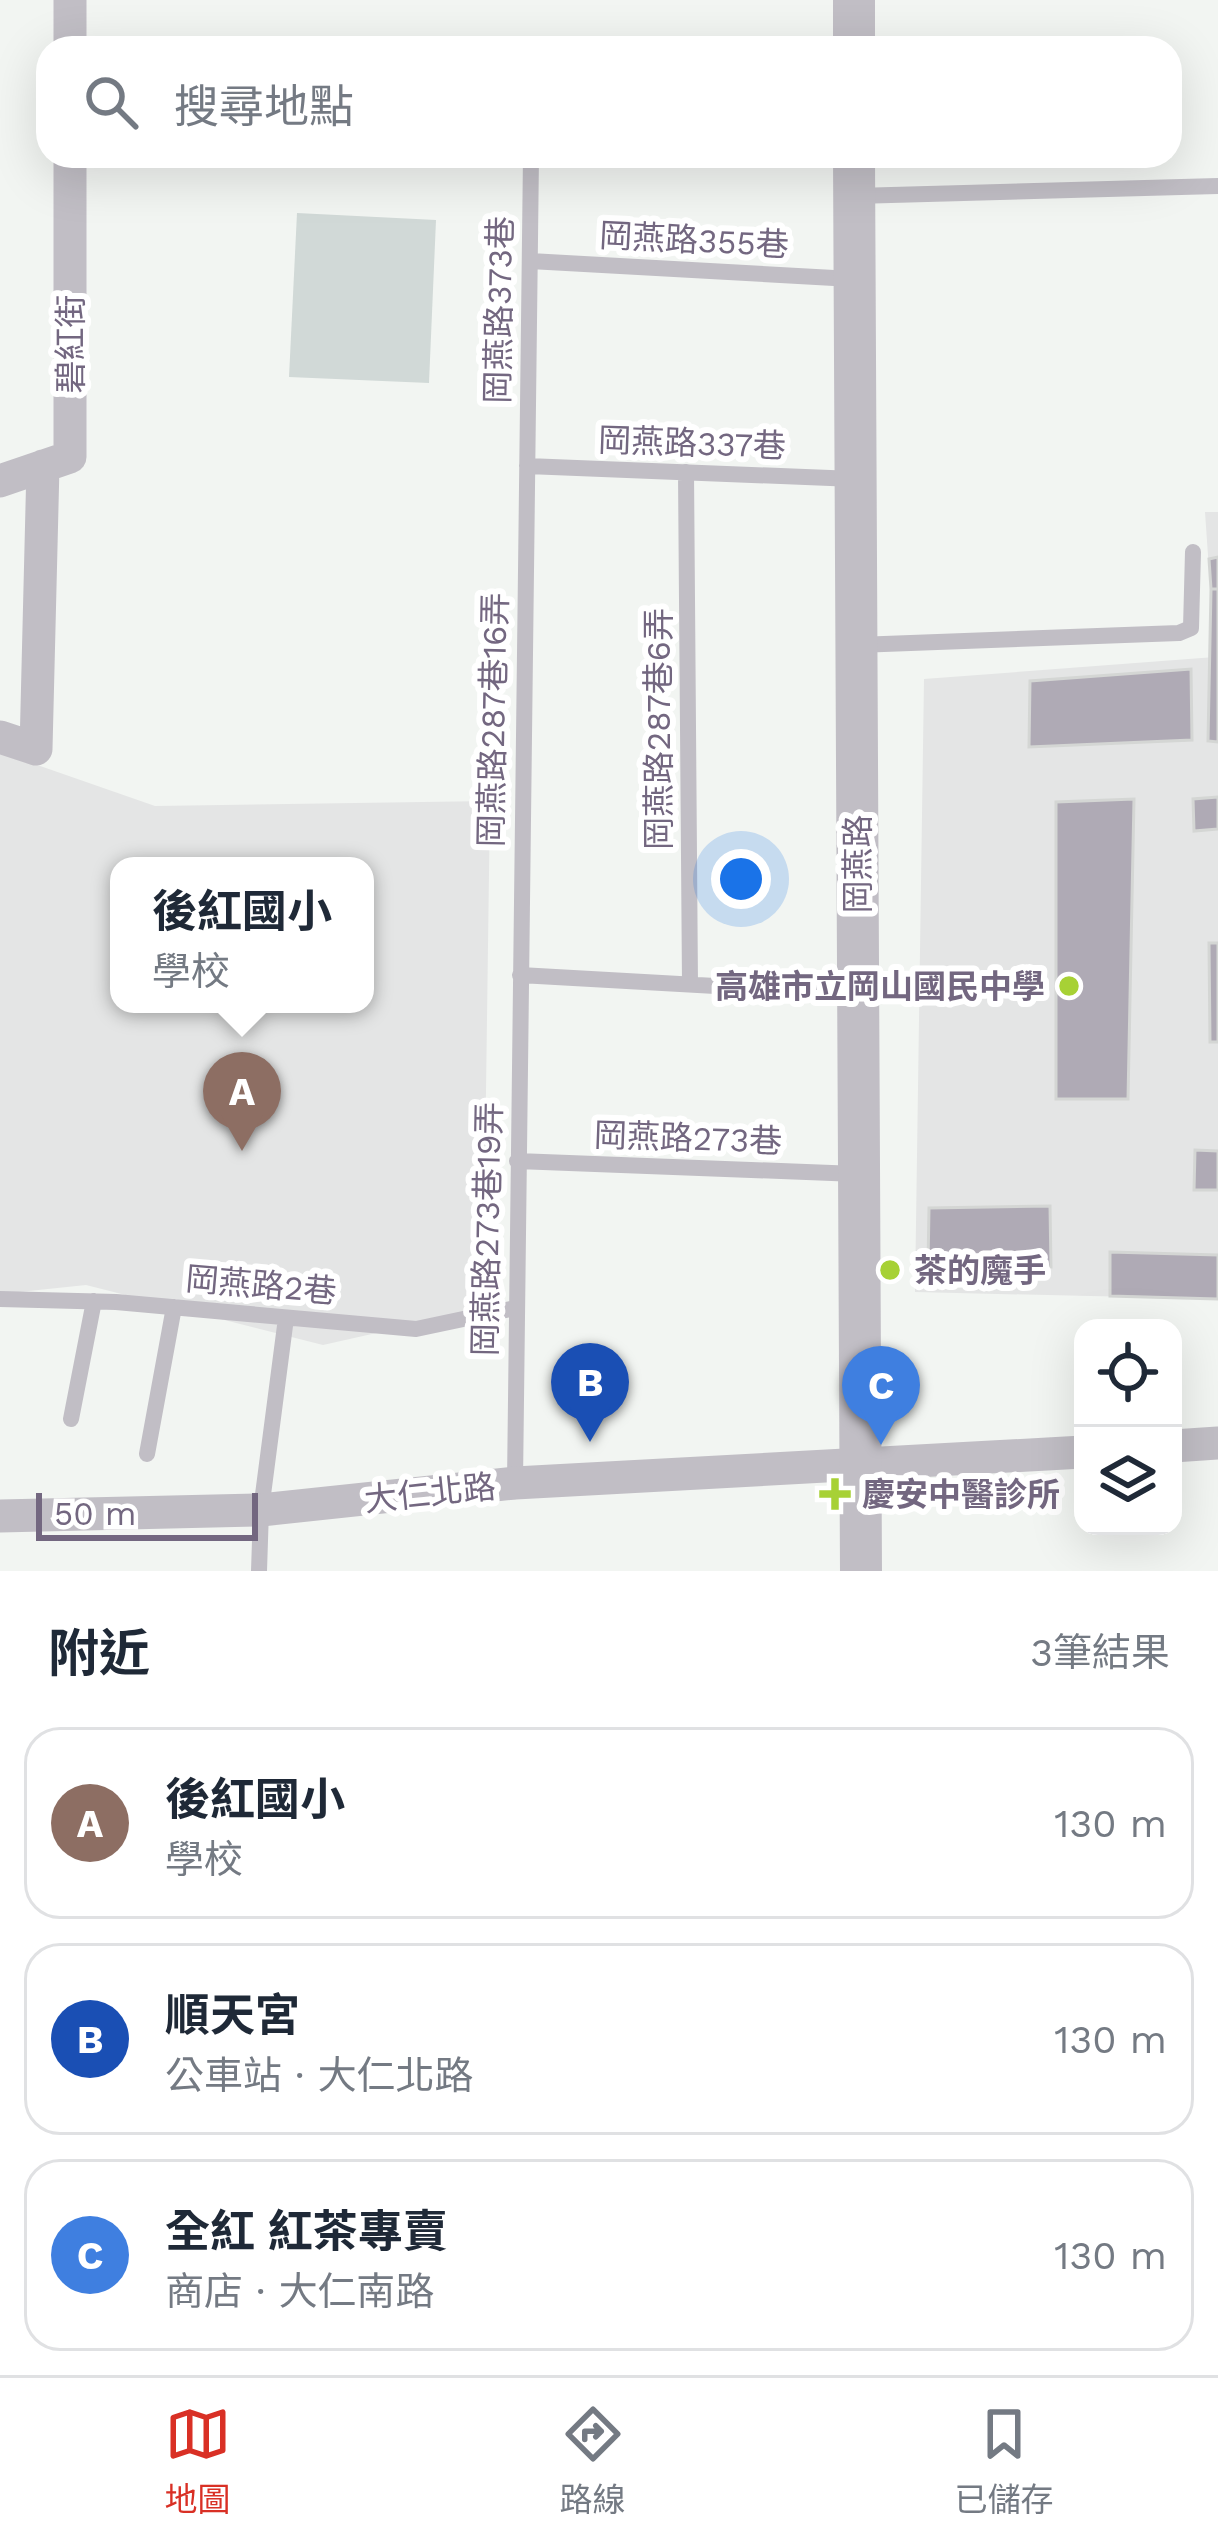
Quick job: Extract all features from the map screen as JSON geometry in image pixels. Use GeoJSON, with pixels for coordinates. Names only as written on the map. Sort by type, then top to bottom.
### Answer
{"type":"FeatureCollection","features":[{"type":"Feature","properties":{"kind":"street"},"geometry":{"type":"LineString","coordinates":[[70,0],[70,36]]}},
{"type":"Feature","properties":{"kind":"street"},"geometry":{"type":"LineString","coordinates":[[854,0],[854,36]]}},
{"type":"Feature","properties":{"kind":"street","name":"碧紅街"},"geometry":{"type":"LineString","coordinates":[[43,466],[70,457],[70,168]]}},
{"type":"Feature","properties":{"kind":"street","name":"岡燕路"},"geometry":{"type":"LineString","coordinates":[[855,176],[861,1571]]}},
{"type":"Feature","properties":{"kind":"street"},"geometry":{"type":"LineString","coordinates":[[0,481],[43,466],[36,749],[0,737]]}},
{"type":"Feature","properties":{"kind":"street"},"geometry":{"type":"LineString","coordinates":[[1182,1446],[1218,1443]]}},
{"type":"Feature","properties":{"kind":"street","name":"大仁北路"},"geometry":{"type":"LineString","coordinates":[[0,1516],[261,1510],[515,1483],[1074,1453]]}},
{"type":"Feature","properties":{"kind":"lane","name":"岡燕路373巷"},"geometry":{"type":"LineString","coordinates":[[526,466],[531,168]]}},
{"type":"Feature","properties":{"kind":"lane"},"geometry":{"type":"LineString","coordinates":[[855,176],[1218,186]]}},
{"type":"Feature","properties":{"kind":"lane","name":"岡燕路355巷"},"geometry":{"type":"LineString","coordinates":[[530,261],[855,279]]}},
{"type":"Feature","properties":{"kind":"lane","name":"岡燕路337巷"},"geometry":{"type":"LineString","coordinates":[[526,466],[856,479]]}},
{"type":"Feature","properties":{"kind":"lane","name":"岡燕路287巷16弄"},"geometry":{"type":"LineString","coordinates":[[520,975],[526,466]]}},
{"type":"Feature","properties":{"kind":"lane","name":"岡燕路287巷6弄"},"geometry":{"type":"LineString","coordinates":[[686,472],[690,984]]}},
{"type":"Feature","properties":{"kind":"lane"},"geometry":{"type":"LineString","coordinates":[[856,645],[1179,633],[1191,628],[1193,552]]}},
{"type":"Feature","properties":{"kind":"lane"},"geometry":{"type":"LineString","coordinates":[[520,975],[857,994]]}},
{"type":"Feature","properties":{"kind":"lane","name":"岡燕路273巷19弄"},"geometry":{"type":"LineString","coordinates":[[515,1483],[520,975]]}},
{"type":"Feature","properties":{"kind":"lane","name":"岡燕路273巷"},"geometry":{"type":"LineString","coordinates":[[517,1161],[857,1174]]}},
{"type":"Feature","properties":{"kind":"lane","name":"岡燕路2巷"},"geometry":{"type":"LineString","coordinates":[[0,1299],[94,1300],[416,1329],[515,1308]]}},
{"type":"Feature","properties":{"kind":"lane"},"geometry":{"type":"LineString","coordinates":[[71,1419],[94,1300]]}},
{"type":"Feature","properties":{"kind":"lane"},"geometry":{"type":"LineString","coordinates":[[147,1454],[174,1307]]}},
{"type":"Feature","properties":{"kind":"lane"},"geometry":{"type":"LineString","coordinates":[[260,1571],[261,1510],[286,1318]]}},
{"type":"Feature","properties":{"kind":"shaded area"},"geometry":{"type":"Polygon","coordinates":[[[297,213],[436,220],[429,383],[289,377],[297,213]]]}},
{"type":"Feature","properties":{"kind":"shaded area","name":"高雄市立岡山國民中學"},"geometry":{"type":"Polygon","coordinates":[[[1205,512],[1218,512],[1218,1299],[915,1292],[924,679],[1215,657],[1205,512]]]}},
{"type":"Feature","properties":{"kind":"shaded area"},"geometry":{"type":"Polygon","coordinates":[[[0,752],[155,806],[490,801],[483,1309],[323,1345],[86,1285],[0,1294],[0,752]]]}},
{"type":"Feature","properties":{"kind":"building"},"geometry":{"type":"Polygon","coordinates":[[[1218,557],[1218,589],[1211,589],[1209,559],[1218,557]]]}},
{"type":"Feature","properties":{"kind":"building"},"geometry":{"type":"Polygon","coordinates":[[[1211,589],[1218,589],[1218,742],[1208,741],[1211,589]]]}},
{"type":"Feature","properties":{"kind":"building"},"geometry":{"type":"Polygon","coordinates":[[[1191,669],[1192,740],[1029,747],[1030,681],[1191,669]]]}},
{"type":"Feature","properties":{"kind":"building"},"geometry":{"type":"Polygon","coordinates":[[[1218,797],[1218,829],[1194,831],[1193,799],[1218,797]]]}},
{"type":"Feature","properties":{"kind":"building"},"geometry":{"type":"Polygon","coordinates":[[[1134,799],[1128,1099],[1056,1099],[1056,802],[1134,799]]]}},
{"type":"Feature","properties":{"kind":"building"},"geometry":{"type":"Polygon","coordinates":[[[1209,943],[1218,943],[1218,1042],[1210,1042],[1209,943]]]}},
{"type":"Feature","properties":{"kind":"building"},"geometry":{"type":"Polygon","coordinates":[[[1195,1150],[1218,1151],[1218,1190],[1194,1190],[1195,1150]]]}},
{"type":"Feature","properties":{"kind":"building"},"geometry":{"type":"Polygon","coordinates":[[[1050,1206],[1051,1267],[928,1266],[929,1208],[1050,1206]]]}},
{"type":"Feature","properties":{"kind":"building"},"geometry":{"type":"Polygon","coordinates":[[[1110,1252],[1218,1255],[1218,1299],[1110,1296],[1110,1252]]]}},
{"type":"Feature","properties":{"kind":"place","name":"高雄市立岡山國民中學"},"geometry":{"type":"Point","coordinates":[1069,986]}},
{"type":"Feature","properties":{"kind":"place","name":"後紅國小"},"geometry":{"type":"Point","coordinates":[242,1151]}},
{"type":"Feature","properties":{"kind":"place","name":"茶的魔手"},"geometry":{"type":"Point","coordinates":[890,1270]}},
{"type":"Feature","properties":{"kind":"place","name":"順天宮"},"geometry":{"type":"Point","coordinates":[590,1442]}},
{"type":"Feature","properties":{"kind":"place","name":"全紅 紅茶專賣"},"geometry":{"type":"Point","coordinates":[881,1445]}},
{"type":"Feature","properties":{"kind":"place","name":"慶安中醫診所"},"geometry":{"type":"Point","coordinates":[835,1494]}}]}
